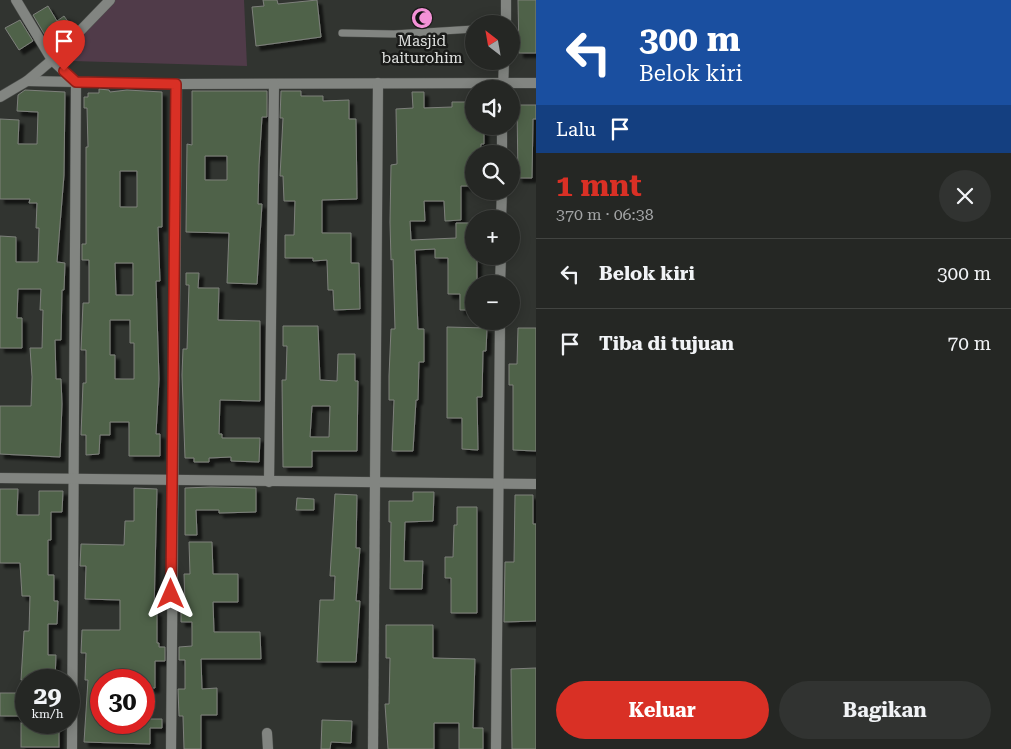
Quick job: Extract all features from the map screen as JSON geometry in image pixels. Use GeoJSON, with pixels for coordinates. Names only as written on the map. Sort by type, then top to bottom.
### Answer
{"type":"FeatureCollection","features":[{"type":"Feature","properties":{"kind":"street"},"geometry":{"type":"LineString","coordinates":[[16,0],[52,60],[76,82],[72,749]]}},
{"type":"Feature","properties":{"kind":"street"},"geometry":{"type":"LineString","coordinates":[[0,97],[28,81],[52,60],[110,0]]}},
{"type":"Feature","properties":{"kind":"street"},"geometry":{"type":"LineString","coordinates":[[506,0],[506,15]]}},
{"type":"Feature","properties":{"kind":"street"},"geometry":{"type":"LineString","coordinates":[[28,81],[176,84],[378,83],[465,85]]}},
{"type":"Feature","properties":{"kind":"street"},"geometry":{"type":"LineString","coordinates":[[373,749],[378,83]]}},
{"type":"Feature","properties":{"kind":"street"},"geometry":{"type":"LineString","coordinates":[[520,84],[536,83]]}},
{"type":"Feature","properties":{"kind":"street"},"geometry":{"type":"LineString","coordinates":[[171,749],[176,84]]}},
{"type":"Feature","properties":{"kind":"street"},"geometry":{"type":"LineString","coordinates":[[269,482],[274,84]]}},
{"type":"Feature","properties":{"kind":"street"},"geometry":{"type":"LineString","coordinates":[[496,749],[500,330]]}},
{"type":"Feature","properties":{"kind":"street"},"geometry":{"type":"LineString","coordinates":[[0,478],[536,484]]}},
{"type":"Feature","properties":{"kind":"street"},"geometry":{"type":"LineString","coordinates":[[268,733],[268,749]]}},
{"type":"Feature","properties":{"kind":"lane"},"geometry":{"type":"LineString","coordinates":[[342,33],[394,34],[465,30]]}},
{"type":"Feature","properties":{"kind":"shaded area"},"geometry":{"type":"Polygon","coordinates":[[[114,0],[244,0],[247,66],[72,61],[68,55],[69,47],[114,0]]]}},
{"type":"Feature","properties":{"kind":"building"},"geometry":{"type":"Polygon","coordinates":[[[263,0],[277,0],[278,4],[317,0],[321,37],[256,46],[252,7],[264,6],[263,0]]]}},
{"type":"Feature","properties":{"kind":"building"},"geometry":{"type":"Polygon","coordinates":[[[518,0],[536,0],[536,53],[520,53],[520,15],[518,15],[518,0]]]}},
{"type":"Feature","properties":{"kind":"building"},"geometry":{"type":"Polygon","coordinates":[[[48,6],[57,21],[64,16],[71,26],[49,42],[33,15],[48,6]]]}},
{"type":"Feature","properties":{"kind":"building"},"geometry":{"type":"Polygon","coordinates":[[[20,20],[33,41],[19,50],[5,28],[20,20]]]}},
{"type":"Feature","properties":{"kind":"building"},"geometry":{"type":"Polygon","coordinates":[[[99,89],[109,90],[110,92],[127,90],[162,92],[162,227],[158,227],[160,281],[156,281],[159,379],[156,434],[160,434],[160,456],[129,456],[129,422],[110,422],[110,435],[100,435],[99,454],[86,455],[86,435],[81,435],[83,383],[86,383],[86,350],[81,350],[83,303],[89,303],[89,260],[82,260],[82,244],[86,244],[86,147],[88,147],[87,108],[84,108],[84,97],[88,97],[88,93],[99,93],[99,89]],[[120,171],[120,207],[137,207],[137,171],[120,171]],[[115,263],[116,295],[133,295],[133,263],[115,263]],[[110,320],[110,355],[115,355],[115,379],[134,379],[134,343],[130,343],[130,320],[110,320]]]}},
{"type":"Feature","properties":{"kind":"building"},"geometry":{"type":"Polygon","coordinates":[[[25,90],[65,92],[64,175],[57,262],[65,263],[64,290],[62,290],[61,340],[55,340],[56,379],[61,379],[60,457],[0,454],[0,406],[31,406],[30,348],[42,348],[43,310],[40,310],[41,289],[18,289],[17,318],[22,318],[22,348],[0,348],[0,236],[16,237],[16,262],[38,262],[39,228],[36,228],[37,203],[29,203],[30,199],[0,199],[0,119],[19,120],[18,144],[37,144],[38,112],[17,111],[18,95],[25,90]]]}},
{"type":"Feature","properties":{"kind":"building"},"geometry":{"type":"Polygon","coordinates":[[[192,91],[267,91],[267,117],[262,117],[259,165],[258,204],[262,204],[257,284],[227,283],[229,233],[186,232],[187,144],[192,145],[192,91]],[[205,156],[205,180],[227,180],[227,156],[205,156]]]}},
{"type":"Feature","properties":{"kind":"building"},"geometry":{"type":"Polygon","coordinates":[[[281,91],[301,91],[301,96],[323,96],[323,101],[349,100],[349,119],[356,119],[357,199],[322,200],[322,233],[351,233],[351,263],[359,263],[360,309],[334,310],[333,290],[328,290],[327,260],[313,261],[313,258],[285,258],[285,235],[294,235],[295,201],[284,201],[283,176],[280,176],[283,118],[280,118],[281,91]]]}},
{"type":"Feature","properties":{"kind":"building"},"geometry":{"type":"Polygon","coordinates":[[[412,92],[424,92],[424,108],[452,107],[452,102],[465,102],[465,135],[484,135],[484,144],[465,145],[465,186],[461,186],[461,220],[445,221],[444,201],[424,201],[425,221],[410,221],[411,240],[456,238],[456,223],[465,223],[465,265],[477,265],[477,275],[465,275],[465,310],[460,310],[460,294],[448,294],[448,258],[435,258],[435,249],[415,250],[418,329],[424,329],[424,362],[419,362],[418,400],[416,400],[413,451],[392,451],[394,400],[389,400],[389,376],[391,329],[395,329],[390,222],[391,165],[397,164],[396,109],[413,108],[412,92]]]}},
{"type":"Feature","properties":{"kind":"building"},"geometry":{"type":"Polygon","coordinates":[[[520,105],[536,105],[536,119],[533,119],[532,178],[520,178],[520,145],[518,145],[517,135],[520,135],[520,105]]]}},
{"type":"Feature","properties":{"kind":"building"},"geometry":{"type":"Polygon","coordinates":[[[186,273],[199,273],[198,288],[219,288],[218,320],[260,321],[260,401],[220,400],[219,434],[222,434],[222,438],[260,438],[259,462],[231,461],[231,457],[209,458],[209,462],[194,462],[194,458],[185,458],[182,375],[183,349],[187,349],[189,285],[186,285],[186,273]]]}},
{"type":"Feature","properties":{"kind":"building"},"geometry":{"type":"Polygon","coordinates":[[[283,326],[318,326],[320,380],[337,381],[338,354],[355,354],[355,381],[358,381],[357,451],[312,451],[312,467],[283,467],[282,380],[286,380],[287,346],[283,346],[283,326]],[[312,406],[310,437],[329,437],[330,406],[312,406]]]}},
{"type":"Feature","properties":{"kind":"building"},"geometry":{"type":"Polygon","coordinates":[[[447,327],[465,327],[465,330],[487,330],[486,351],[483,351],[482,397],[477,397],[478,450],[462,449],[462,418],[447,418],[447,327]]]}},
{"type":"Feature","properties":{"kind":"building"},"geometry":{"type":"Polygon","coordinates":[[[520,328],[536,328],[536,451],[513,450],[513,385],[509,385],[509,364],[517,364],[518,330],[520,328]]]}},
{"type":"Feature","properties":{"kind":"building"},"geometry":{"type":"Polygon","coordinates":[[[134,488],[157,489],[154,612],[157,612],[157,643],[159,643],[159,647],[165,647],[165,661],[155,661],[155,669],[90,669],[90,734],[150,734],[150,744],[84,742],[88,680],[85,680],[86,653],[81,653],[82,630],[120,630],[120,600],[85,599],[86,566],[80,566],[81,544],[124,545],[125,521],[134,521],[134,488]]]}},
{"type":"Feature","properties":{"kind":"building"},"geometry":{"type":"Polygon","coordinates":[[[185,488],[256,488],[256,512],[219,513],[219,510],[196,510],[197,535],[185,535],[185,488]]]}},
{"type":"Feature","properties":{"kind":"building"},"geometry":{"type":"Polygon","coordinates":[[[0,489],[18,489],[17,515],[39,515],[39,491],[63,491],[62,512],[51,512],[51,540],[48,540],[48,575],[54,575],[54,601],[58,601],[57,624],[48,624],[48,655],[56,655],[55,669],[22,669],[24,631],[29,631],[30,596],[22,596],[20,563],[0,563],[0,489]]]}},
{"type":"Feature","properties":{"kind":"building"},"geometry":{"type":"Polygon","coordinates":[[[413,492],[434,492],[433,521],[405,522],[404,561],[423,561],[422,589],[390,589],[391,522],[389,522],[389,501],[413,501],[413,492]]]}},
{"type":"Feature","properties":{"kind":"building"},"geometry":{"type":"Polygon","coordinates":[[[335,494],[357,495],[356,548],[360,548],[356,601],[360,601],[356,662],[317,662],[320,600],[334,600],[335,576],[330,576],[335,494]]]}},
{"type":"Feature","properties":{"kind":"building"},"geometry":{"type":"Polygon","coordinates":[[[515,495],[533,495],[533,524],[536,524],[536,621],[504,622],[505,562],[514,562],[515,495]]]}},
{"type":"Feature","properties":{"kind":"building"},"geometry":{"type":"Polygon","coordinates":[[[297,498],[314,499],[314,510],[296,510],[297,498]]]}},
{"type":"Feature","properties":{"kind":"building"},"geometry":{"type":"Polygon","coordinates":[[[457,507],[477,507],[477,613],[451,613],[451,578],[445,578],[445,557],[453,557],[454,525],[457,525],[457,507]]]}},
{"type":"Feature","properties":{"kind":"building"},"geometry":{"type":"Polygon","coordinates":[[[189,542],[212,542],[213,574],[238,574],[238,602],[213,602],[214,632],[260,632],[261,659],[201,659],[202,689],[217,688],[217,715],[201,715],[201,749],[184,749],[183,716],[179,716],[178,689],[185,689],[185,660],[179,660],[179,647],[192,646],[192,622],[181,622],[181,604],[185,604],[184,574],[190,574],[189,542]]]}},
{"type":"Feature","properties":{"kind":"building"},"geometry":{"type":"Polygon","coordinates":[[[386,625],[433,625],[433,658],[475,659],[473,728],[483,728],[483,749],[459,749],[459,723],[434,723],[434,749],[388,749],[385,704],[389,704],[390,658],[386,658],[386,625]]]}},
{"type":"Feature","properties":{"kind":"building"},"geometry":{"type":"Polygon","coordinates":[[[536,668],[536,749],[512,749],[511,669],[536,668]]]}},
{"type":"Feature","properties":{"kind":"building"},"geometry":{"type":"Polygon","coordinates":[[[0,693],[15,693],[15,716],[0,716],[0,693]]]}},
{"type":"Feature","properties":{"kind":"building"},"geometry":{"type":"Polygon","coordinates":[[[155,719],[162,719],[162,728],[155,728],[155,719]]]}},
{"type":"Feature","properties":{"kind":"building"},"geometry":{"type":"Polygon","coordinates":[[[322,720],[352,721],[351,743],[331,742],[330,749],[321,749],[322,720]]]}},
{"type":"Feature","properties":{"kind":"building"},"geometry":{"type":"Polygon","coordinates":[[[21,734],[59,734],[59,747],[21,747],[21,734]]]}},
{"type":"Feature","properties":{"kind":"place","name":"Masjid baiturohim"},"geometry":{"type":"Point","coordinates":[422,18]}},
{"type":"Feature","properties":{"kind":"route"},"geometry":{"type":"LineString","coordinates":[[64,71],[76,82],[176,84],[171,594]]}}]}
